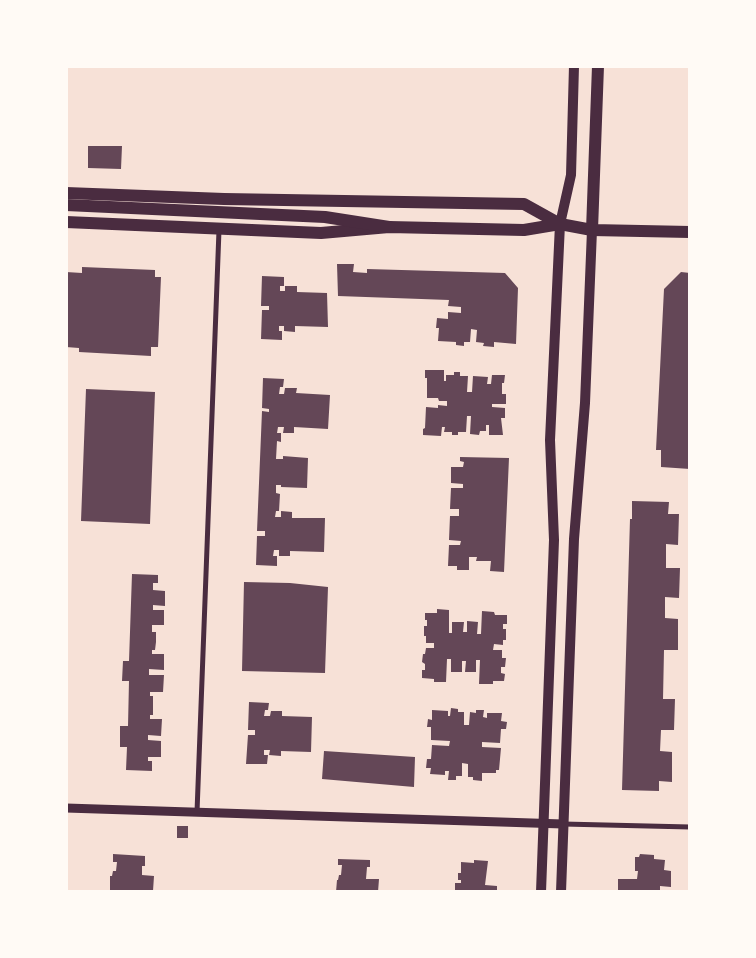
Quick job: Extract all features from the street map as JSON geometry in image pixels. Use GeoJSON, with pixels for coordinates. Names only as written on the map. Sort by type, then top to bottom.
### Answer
{"type":"FeatureCollection","features":[{"type":"Feature","properties":{"kind":"main road"},"geometry":{"type":"LineString","coordinates":[[541,892],[554,540],[550,440],[560,224],[571,175],[574,66]]}},
{"type":"Feature","properties":{"kind":"main road"},"geometry":{"type":"LineString","coordinates":[[561,892],[574,539],[585,403],[598,66]]}},
{"type":"Feature","properties":{"kind":"main road"},"geometry":{"type":"LineString","coordinates":[[66,193],[224,199],[524,204],[560,224],[592,230],[690,232]]}},
{"type":"Feature","properties":{"kind":"main road"},"geometry":{"type":"LineString","coordinates":[[66,205],[325,217],[389,226],[524,230],[560,224]]}},
{"type":"Feature","properties":{"kind":"main road"},"geometry":{"type":"LineString","coordinates":[[66,222],[320,234],[389,226]]}},
{"type":"Feature","properties":{"kind":"street"},"geometry":{"type":"LineString","coordinates":[[197,812],[219,229]]}},
{"type":"Feature","properties":{"kind":"street"},"geometry":{"type":"LineString","coordinates":[[66,808],[690,827]]}},
{"type":"Feature","properties":{"kind":"building"},"geometry":{"type":"Polygon","coordinates":[[[88,146],[122,146],[121,169],[88,168],[88,146]]]}},
{"type":"Feature","properties":{"kind":"building"},"geometry":{"type":"Polygon","coordinates":[[[337,264],[354,264],[353,272],[367,273],[367,269],[505,273],[518,288],[516,344],[494,342],[494,347],[483,346],[484,343],[476,342],[477,330],[471,329],[470,342],[464,342],[464,346],[456,345],[456,342],[438,341],[439,328],[436,328],[437,318],[448,319],[448,312],[461,313],[461,307],[448,306],[449,300],[338,296],[337,264]]]}},
{"type":"Feature","properties":{"kind":"building"},"geometry":{"type":"Polygon","coordinates":[[[82,267],[155,270],[155,277],[161,277],[158,347],[151,347],[151,356],[79,352],[79,348],[66,347],[66,272],[82,273],[82,267]]]}},
{"type":"Feature","properties":{"kind":"building"},"geometry":{"type":"Polygon","coordinates":[[[681,272],[690,273],[690,469],[661,467],[661,450],[656,450],[664,289],[681,272]]]}},
{"type":"Feature","properties":{"kind":"building"},"geometry":{"type":"Polygon","coordinates":[[[262,276],[284,277],[284,286],[280,286],[280,291],[285,291],[285,286],[297,286],[297,292],[327,293],[328,327],[295,326],[295,332],[284,331],[284,326],[279,326],[279,331],[282,331],[282,340],[261,339],[262,310],[269,310],[269,306],[261,306],[262,276]]]}},
{"type":"Feature","properties":{"kind":"building"},"geometry":{"type":"Polygon","coordinates":[[[425,370],[444,370],[444,381],[446,381],[446,375],[454,375],[454,372],[460,372],[460,376],[468,376],[467,392],[472,392],[473,376],[488,377],[487,384],[491,384],[492,375],[505,375],[504,383],[502,383],[502,394],[506,394],[506,404],[492,404],[492,407],[505,408],[505,418],[501,418],[503,435],[489,435],[489,425],[486,425],[486,431],[480,431],[479,435],[470,434],[471,416],[467,416],[466,432],[458,432],[458,435],[452,435],[452,432],[444,432],[445,427],[442,427],[441,436],[423,435],[426,407],[438,408],[438,405],[447,406],[447,401],[439,401],[438,398],[427,398],[425,370]]]}},
{"type":"Feature","properties":{"kind":"building"},"geometry":{"type":"Polygon","coordinates":[[[263,378],[284,379],[283,387],[280,387],[279,394],[284,394],[285,388],[297,388],[296,393],[330,395],[328,429],[294,427],[294,433],[283,433],[284,427],[278,427],[277,433],[281,433],[281,442],[277,441],[276,459],[283,459],[283,456],[308,458],[307,488],[281,487],[281,485],[276,485],[276,493],[280,494],[279,511],[276,511],[275,517],[281,517],[281,511],[292,512],[292,518],[325,518],[324,552],[290,551],[290,556],[279,556],[279,550],[274,550],[273,556],[277,556],[277,566],[256,565],[257,536],[265,536],[265,531],[257,531],[262,411],[269,412],[269,409],[262,408],[263,378]]]}},
{"type":"Feature","properties":{"kind":"building"},"geometry":{"type":"Polygon","coordinates":[[[86,389],[155,392],[150,524],[81,521],[86,389]]]}},
{"type":"Feature","properties":{"kind":"building"},"geometry":{"type":"Polygon","coordinates":[[[460,457],[509,458],[504,572],[490,571],[491,561],[476,561],[477,557],[469,557],[469,570],[457,570],[457,566],[448,566],[449,545],[460,545],[461,541],[449,540],[450,516],[459,516],[459,509],[450,509],[451,488],[463,488],[463,484],[451,483],[451,467],[463,467],[464,462],[460,461],[460,457]]]}},
{"type":"Feature","properties":{"kind":"building"},"geometry":{"type":"Polygon","coordinates":[[[632,501],[669,502],[668,514],[679,514],[678,545],[666,544],[666,568],[680,568],[679,598],[665,597],[665,618],[678,619],[678,650],[664,650],[663,699],[675,699],[674,730],[661,730],[660,751],[672,752],[672,782],[659,781],[659,791],[622,790],[632,501]]]}},
{"type":"Feature","properties":{"kind":"building"},"geometry":{"type":"Polygon","coordinates":[[[132,574],[158,575],[158,583],[153,583],[153,590],[165,591],[165,606],[153,605],[153,610],[164,610],[164,625],[152,625],[152,632],[156,632],[156,642],[155,650],[152,650],[152,654],[164,654],[164,670],[149,669],[149,675],[164,675],[163,692],[150,692],[150,696],[153,696],[153,715],[150,715],[150,719],[162,719],[161,736],[148,735],[148,740],[161,741],[161,757],[148,757],[148,761],[152,761],[152,771],[126,770],[127,747],[120,747],[120,726],[128,726],[129,681],[122,681],[123,661],[129,661],[132,574]]]}},
{"type":"Feature","properties":{"kind":"building"},"geometry":{"type":"Polygon","coordinates":[[[244,582],[290,583],[328,587],[325,673],[242,671],[244,582]]]}},
{"type":"Feature","properties":{"kind":"building"},"geometry":{"type":"Polygon","coordinates":[[[437,609],[449,610],[449,633],[452,633],[452,622],[464,622],[463,632],[467,632],[467,621],[478,622],[477,634],[481,634],[482,611],[494,612],[495,615],[507,615],[507,624],[503,624],[503,629],[506,629],[506,640],[503,640],[503,645],[494,644],[493,650],[502,650],[502,658],[506,658],[505,667],[501,667],[501,673],[505,674],[504,681],[493,681],[493,684],[479,684],[480,660],[476,660],[476,672],[465,672],[466,661],[462,661],[462,672],[451,672],[451,659],[447,659],[446,682],[434,682],[434,679],[422,678],[422,670],[425,670],[425,664],[422,662],[423,654],[425,654],[426,648],[434,648],[434,643],[426,643],[426,636],[424,636],[424,626],[427,626],[425,613],[437,613],[437,609]]]}},
{"type":"Feature","properties":{"kind":"building"},"geometry":{"type":"Polygon","coordinates":[[[249,702],[269,703],[268,710],[265,710],[264,716],[270,716],[271,711],[282,711],[282,716],[312,717],[311,752],[281,751],[281,756],[269,755],[270,750],[264,750],[264,755],[268,755],[267,764],[246,764],[248,735],[255,735],[255,730],[248,730],[249,702]]]}},
{"type":"Feature","properties":{"kind":"building"},"geometry":{"type":"Polygon","coordinates":[[[451,708],[458,709],[458,712],[464,712],[464,725],[469,725],[470,712],[476,713],[476,710],[484,710],[483,717],[487,718],[487,713],[502,713],[501,721],[507,722],[506,729],[501,729],[500,743],[482,742],[482,747],[501,748],[499,770],[496,770],[496,773],[482,773],[482,781],[473,780],[473,777],[468,777],[468,764],[462,763],[462,776],[456,776],[456,780],[448,780],[449,771],[445,771],[445,775],[430,774],[431,768],[426,768],[427,759],[431,759],[432,745],[449,746],[450,741],[431,740],[431,727],[427,727],[428,719],[432,720],[432,710],[448,711],[448,716],[450,716],[451,708]]]}},
{"type":"Feature","properties":{"kind":"building"},"geometry":{"type":"Polygon","coordinates":[[[324,751],[415,757],[414,787],[322,779],[324,751]]]}},
{"type":"Feature","properties":{"kind":"building"},"geometry":{"type":"Polygon","coordinates":[[[177,826],[188,826],[188,838],[177,838],[177,826]]]}},
{"type":"Feature","properties":{"kind":"building"},"geometry":{"type":"Polygon","coordinates":[[[113,854],[145,856],[145,866],[142,866],[142,875],[154,876],[153,891],[110,892],[110,876],[112,876],[113,871],[116,871],[117,862],[113,862],[113,854]]]}},
{"type":"Feature","properties":{"kind":"building"},"geometry":{"type":"Polygon","coordinates":[[[640,854],[654,855],[654,859],[665,860],[664,870],[671,871],[671,887],[660,886],[660,892],[618,892],[618,879],[637,879],[638,871],[635,871],[635,857],[639,857],[640,854]]]}},
{"type":"Feature","properties":{"kind":"building"},"geometry":{"type":"Polygon","coordinates":[[[338,859],[370,860],[366,879],[379,879],[378,892],[336,892],[337,880],[339,875],[341,875],[342,865],[338,865],[338,859]]]}},
{"type":"Feature","properties":{"kind":"building"},"geometry":{"type":"Polygon","coordinates":[[[474,860],[488,861],[485,885],[497,886],[497,892],[455,892],[455,883],[461,883],[461,880],[458,880],[458,873],[461,873],[461,862],[474,863],[474,860]]]}}]}
